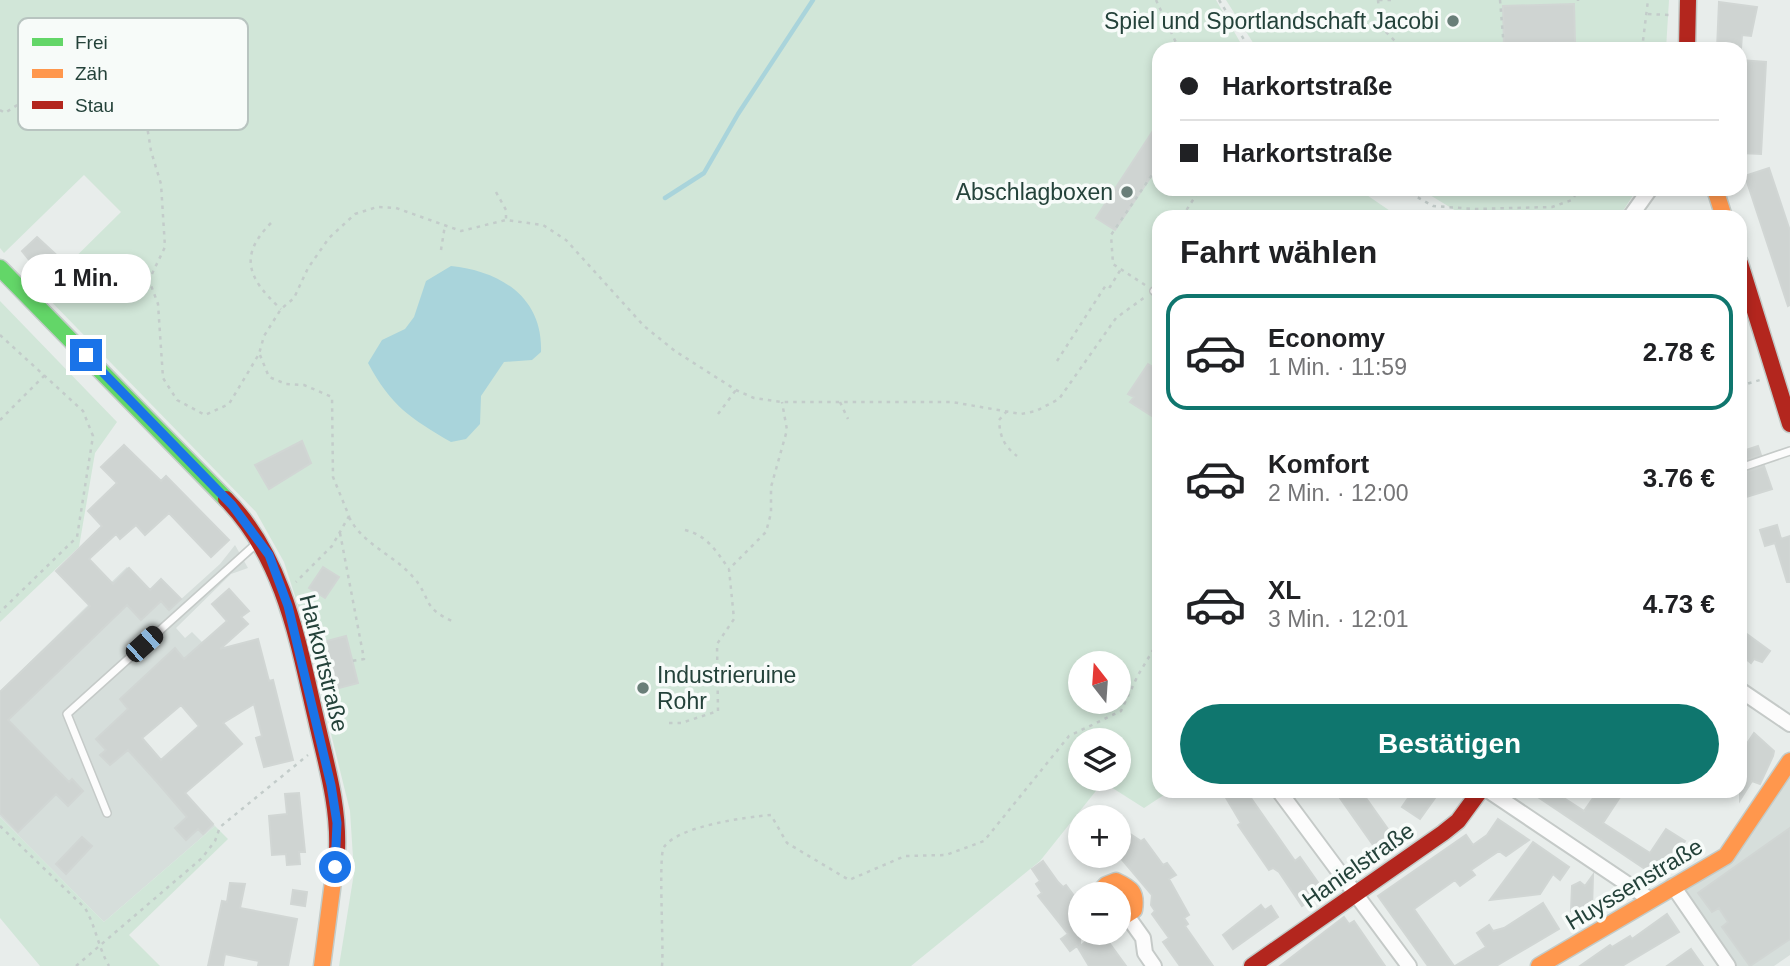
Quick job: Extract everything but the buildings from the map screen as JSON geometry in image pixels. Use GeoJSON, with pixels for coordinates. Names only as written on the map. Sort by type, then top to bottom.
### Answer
{"type":"FeatureCollection","features":[{"type":"Feature","properties":{"kind":"street"},"geometry":{"type":"LineString","coordinates":[[1687,42],[1688,8]]}},
{"type":"Feature","properties":{"kind":"street","name":"Harkortstraße"},"geometry":{"type":"LineString","coordinates":[[0,268],[232,505],[260,540],[284,594],[321,744],[337,823],[331,915],[322,966]]}},
{"type":"Feature","properties":{"kind":"street"},"geometry":{"type":"LineString","coordinates":[[1747,286],[1790,424]]}},
{"type":"Feature","properties":{"kind":"street"},"geometry":{"type":"LineString","coordinates":[[1747,695],[1790,724]]}},
{"type":"Feature","properties":{"kind":"street","name":"Huyssenstraße"},"geometry":{"type":"LineString","coordinates":[[1539,966],[1726,856],[1790,761]]}},
{"type":"Feature","properties":{"kind":"street"},"geometry":{"type":"LineString","coordinates":[[1284,798],[1409,966]]}},
{"type":"Feature","properties":{"kind":"street","name":"Hanielstraße"},"geometry":{"type":"LineString","coordinates":[[1252,966],[1443,833],[1458,821],[1475,798]]}},
{"type":"Feature","properties":{"kind":"street"},"geometry":{"type":"LineString","coordinates":[[1499,798],[1651,900]]}},
{"type":"Feature","properties":{"kind":"street"},"geometry":{"type":"LineString","coordinates":[[1674,886],[1728,966]]}},
{"type":"Feature","properties":{"kind":"street"},"geometry":{"type":"LineString","coordinates":[[1131,889],[1136,904],[1131,910]]}},
{"type":"Feature","properties":{"kind":"street"},"geometry":{"type":"LineString","coordinates":[[1131,927],[1143,938],[1145,953],[1154,966]]}},
{"type":"Feature","properties":{"kind":"lane"},"geometry":{"type":"LineString","coordinates":[[1747,466],[1790,451]]}},
{"type":"Feature","properties":{"kind":"lane"},"geometry":{"type":"LineString","coordinates":[[107,813],[67,714],[260,540]]}},
{"type":"Feature","properties":{"kind":"path"},"geometry":{"type":"LineString","coordinates":[[1156,0],[1176,42]]}},
{"type":"Feature","properties":{"kind":"path"},"geometry":{"type":"LineString","coordinates":[[1219,0],[1246,42]]}},
{"type":"Feature","properties":{"kind":"path"},"geometry":{"type":"LineString","coordinates":[[1393,0],[1378,0],[1381,27],[1396,42]]}},
{"type":"Feature","properties":{"kind":"path"},"geometry":{"type":"LineString","coordinates":[[1500,0],[1503,42]]}},
{"type":"Feature","properties":{"kind":"path"},"geometry":{"type":"LineString","coordinates":[[1643,42],[1648,0]]}},
{"type":"Feature","properties":{"kind":"path"},"geometry":{"type":"LineString","coordinates":[[1648,14],[1688,8]]}},
{"type":"Feature","properties":{"kind":"path"},"geometry":{"type":"LineString","coordinates":[[0,110],[5,113],[18,104]]}},
{"type":"Feature","properties":{"kind":"path"},"geometry":{"type":"LineString","coordinates":[[148,130],[162,197],[165,247],[149,279],[158,304],[163,378],[177,400],[205,415],[229,404],[259,355],[264,337],[281,309],[294,298],[307,268],[329,238],[355,214],[377,207],[396,208],[461,231],[506,220],[543,225],[566,240],[644,326],[675,351],[736,390],[754,398],[782,402],[952,402],[1021,414],[1036,411],[1059,399],[1115,318],[1152,295]]}},
{"type":"Feature","properties":{"kind":"path"},"geometry":{"type":"LineString","coordinates":[[1152,175],[1111,235],[1112,264],[1152,289]]}},
{"type":"Feature","properties":{"kind":"path"},"geometry":{"type":"LineString","coordinates":[[496,192],[506,210],[506,220]]}},
{"type":"Feature","properties":{"kind":"path"},"geometry":{"type":"LineString","coordinates":[[1415,196],[1433,206],[1474,209],[1552,207],[1572,200],[1575,196]]}},
{"type":"Feature","properties":{"kind":"path"},"geometry":{"type":"LineString","coordinates":[[271,223],[256,238],[248,260],[257,284],[281,309]]}},
{"type":"Feature","properties":{"kind":"path"},"geometry":{"type":"LineString","coordinates":[[441,250],[445,226]]}},
{"type":"Feature","properties":{"kind":"path"},"geometry":{"type":"LineString","coordinates":[[1058,361],[1106,285],[1110,287],[1121,269]]}},
{"type":"Feature","properties":{"kind":"path"},"geometry":{"type":"LineString","coordinates":[[0,335],[83,411],[93,436],[77,537],[0,612]]}},
{"type":"Feature","properties":{"kind":"path"},"geometry":{"type":"LineString","coordinates":[[259,355],[269,377],[286,384],[303,385],[332,397],[333,477],[358,533],[414,577],[432,612],[452,621]]}},
{"type":"Feature","properties":{"kind":"path"},"geometry":{"type":"LineString","coordinates":[[0,420],[45,375]]}},
{"type":"Feature","properties":{"kind":"path"},"geometry":{"type":"LineString","coordinates":[[718,414],[736,390]]}},
{"type":"Feature","properties":{"kind":"path"},"geometry":{"type":"LineString","coordinates":[[729,569],[766,532],[771,513],[771,487],[787,430],[782,402]]}},
{"type":"Feature","properties":{"kind":"path"},"geometry":{"type":"LineString","coordinates":[[840,402],[848,419]]}},
{"type":"Feature","properties":{"kind":"path"},"geometry":{"type":"LineString","coordinates":[[1007,411],[999,420],[1000,435],[1007,449],[1017,456]]}},
{"type":"Feature","properties":{"kind":"path"},"geometry":{"type":"LineString","coordinates":[[284,594],[332,546],[349,516]]}},
{"type":"Feature","properties":{"kind":"path"},"geometry":{"type":"LineString","coordinates":[[669,723],[681,723],[718,711],[718,644],[734,619],[729,569],[699,533],[685,530]]}},
{"type":"Feature","properties":{"kind":"path"},"geometry":{"type":"LineString","coordinates":[[340,533],[364,659],[352,660]]}},
{"type":"Feature","properties":{"kind":"path"},"geometry":{"type":"LineString","coordinates":[[662,966],[663,878],[660,862],[664,848],[679,834],[771,815],[787,844],[849,880],[905,856],[946,855],[984,841],[1069,736],[1121,711],[1152,653]]}},
{"type":"Feature","properties":{"kind":"path"},"geometry":{"type":"LineString","coordinates":[[76,966],[202,858],[215,841],[220,827],[321,744]]}},
{"type":"Feature","properties":{"kind":"path"},"geometry":{"type":"LineString","coordinates":[[0,827],[85,908],[93,921],[98,947],[109,966]]}},
{"type":"Feature","properties":{"kind":"shaded area"},"geometry":{"type":"Polygon","coordinates":[[[235,545],[248,568],[231,574],[176,628],[185,638],[192,632],[202,642],[210,636],[220,648],[133,727],[155,752],[151,756],[215,826],[104,922],[0,817],[0,691],[127,567],[169,610],[220,564],[235,545]]]}},
{"type":"Feature","properties":{"kind":"shaded area"},"geometry":{"type":"Polygon","coordinates":[[[1790,777],[1790,955],[1774,966],[1736,966],[1686,890],[1790,777]]]}},
{"type":"Feature","properties":{"kind":"green space"},"geometry":{"type":"Polygon","coordinates":[[[0,0],[1216,0],[1240,42],[1152,42],[1152,196],[1368,196],[1389,210],[1152,210],[1152,798],[1159,798],[1144,808],[1117,791],[1131,791],[1131,728],[1068,728],[1068,791],[1096,791],[1085,805],[1068,805],[1068,826],[1040,861],[911,966],[339,966],[354,873],[350,811],[304,624],[284,562],[256,512],[41,291],[121,212],[84,175],[4,253],[0,248],[0,0]]]}},
{"type":"Feature","properties":{"kind":"green space","name":"Spiel und Sportlandschaft Jacobi"},"geometry":{"type":"Polygon","coordinates":[[[1226,0],[1669,0],[1666,42],[1253,42],[1226,0]]]}},
{"type":"Feature","properties":{"kind":"green space"},"geometry":{"type":"Polygon","coordinates":[[[1432,196],[1632,196],[1624,210],[1454,210],[1432,196]]]}},
{"type":"Feature","properties":{"kind":"green space"},"geometry":{"type":"Polygon","coordinates":[[[0,301],[117,422],[95,453],[79,547],[0,622],[0,301]]]}},
{"type":"Feature","properties":{"kind":"green space"},"geometry":{"type":"Polygon","coordinates":[[[0,817],[104,922],[215,826],[228,839],[129,935],[160,966],[40,966],[0,918],[0,817]]]}},
{"type":"Feature","properties":{"kind":"water"},"geometry":{"type":"Polygon","coordinates":[[[451,266],[486,274],[515,290],[535,316],[540,332],[541,352],[532,360],[504,362],[481,396],[480,424],[466,439],[451,442],[403,410],[376,378],[368,363],[382,340],[405,329],[414,317],[426,281],[451,266]]]}},
{"type":"Feature","properties":{"kind":"waterway"},"geometry":{"type":"LineString","coordinates":[[665,198],[704,173],[738,114],[813,0]]}},
{"type":"Feature","properties":{"kind":"traffic: fast"},"geometry":{"type":"LineString","coordinates":[[0,268],[226,499]]}},
{"type":"Feature","properties":{"kind":"traffic: slow"},"geometry":{"type":"LineString","coordinates":[[1717,196],[1722,210]]}},
{"type":"Feature","properties":{"kind":"traffic: slow"},"geometry":{"type":"LineString","coordinates":[[1539,966],[1726,856],[1790,761]]}},
{"type":"Feature","properties":{"kind":"traffic: slow"},"geometry":{"type":"LineString","coordinates":[[322,966],[337,851]]}},
{"type":"Feature","properties":{"kind":"traffic: slow"},"geometry":{"type":"LineString","coordinates":[[1114,882],[1118,882]]}},
{"type":"Feature","properties":{"kind":"traffic: slow"},"geometry":{"type":"LineString","coordinates":[[1131,890],[1135,899],[1134,910],[1131,912]]}},
{"type":"Feature","properties":{"kind":"traffic: jam"},"geometry":{"type":"LineString","coordinates":[[1687,42],[1688,0]]}},
{"type":"Feature","properties":{"kind":"traffic: jam"},"geometry":{"type":"LineString","coordinates":[[1747,286],[1790,424]]}},
{"type":"Feature","properties":{"kind":"traffic: jam"},"geometry":{"type":"LineString","coordinates":[[226,499],[246,522],[262,547],[286,602],[331,785],[337,851]]}},
{"type":"Feature","properties":{"kind":"traffic: jam"},"geometry":{"type":"LineString","coordinates":[[1252,966],[1443,833],[1458,821],[1475,798]]}},
{"type":"Feature","properties":{"kind":"place","name":"Spiel und Sportlandschaft Jacobi"},"geometry":{"type":"Point","coordinates":[1453,21]}},
{"type":"Feature","properties":{"kind":"place","name":"Abschlagboxen"},"geometry":{"type":"Point","coordinates":[1127,192]}},
{"type":"Feature","properties":{"kind":"place","name":"Industrieruine Rohr"},"geometry":{"type":"Point","coordinates":[643,688]}},
{"type":"Feature","properties":{"kind":"route"},"geometry":{"type":"LineString","coordinates":[[86,355],[232,505],[248,523],[269,555],[288,606],[331,785],[337,823],[335,867]]}}]}
